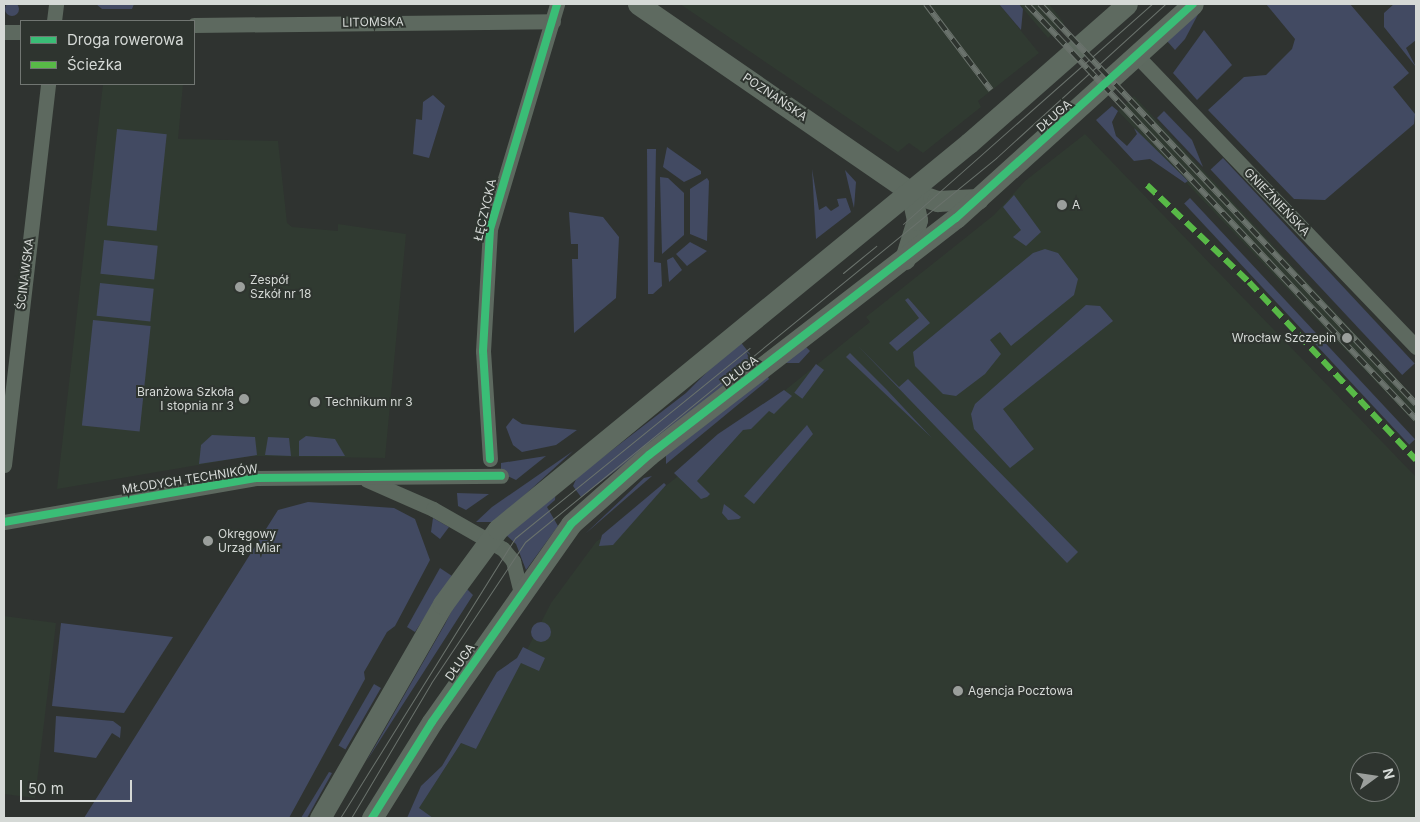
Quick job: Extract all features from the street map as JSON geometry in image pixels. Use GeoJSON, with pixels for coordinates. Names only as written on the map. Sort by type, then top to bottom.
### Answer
{"type":"FeatureCollection","features":[{"type":"Feature","properties":{"kind":"street"},"geometry":{"type":"LineString","coordinates":[[54,20],[56,4]]}},
{"type":"Feature","properties":{"kind":"street","name":"ŁĘCZYCKA"},"geometry":{"type":"LineString","coordinates":[[490,460],[483,351],[490,229],[557,4]]}},
{"type":"Feature","properties":{"kind":"street","name":"POZNAŃSKA"},"geometry":{"type":"LineString","coordinates":[[638,4],[910,192],[937,201],[978,198]]}},
{"type":"Feature","properties":{"kind":"street"},"geometry":{"type":"LineString","coordinates":[[323,817],[443,604],[489,541],[529,499],[910,192],[1127,4]]}},
{"type":"Feature","properties":{"kind":"street","name":"DŁUGA"},"geometry":{"type":"LineString","coordinates":[[372,818],[521,592],[571,524],[649,455],[905,259],[978,198],[1138,58],[1193,4]]}},
{"type":"Feature","properties":{"kind":"street","name":"LITOMSKA"},"geometry":{"type":"LineString","coordinates":[[195,25],[553,21]]}},
{"type":"Feature","properties":{"kind":"street"},"geometry":{"type":"LineString","coordinates":[[4,32],[20,32]]}},
{"type":"Feature","properties":{"kind":"street","name":"GNIEŹNIEŃSKA"},"geometry":{"type":"LineString","coordinates":[[1138,58],[1416,347]]}},
{"type":"Feature","properties":{"kind":"street","name":"ŚCINAWSKA"},"geometry":{"type":"LineString","coordinates":[[4,465],[48,85]]}},
{"type":"Feature","properties":{"kind":"street"},"geometry":{"type":"LineString","coordinates":[[905,259],[917,220],[910,192]]}},
{"type":"Feature","properties":{"kind":"street","name":"MŁODYCH TECHNIKÓW"},"geometry":{"type":"LineString","coordinates":[[4,522],[242,479],[366,480],[501,476]]}},
{"type":"Feature","properties":{"kind":"street","name":"MŁODYCH TECHNIKÓW"},"geometry":{"type":"LineString","coordinates":[[366,480],[489,541],[511,559],[521,592]]}},
{"type":"Feature","properties":{"kind":"shaded area"},"geometry":{"type":"Polygon","coordinates":[[[9,2],[15,2],[19,9],[15,16],[9,16],[5,12],[5,6],[9,2]]]}},
{"type":"Feature","properties":{"kind":"shaded area"},"geometry":{"type":"Polygon","coordinates":[[[96,4],[134,4],[132,9],[102,9],[96,4]]]}},
{"type":"Feature","properties":{"kind":"shaded area"},"geometry":{"type":"Polygon","coordinates":[[[222,4],[338,4],[267,6],[222,4]]]}},
{"type":"Feature","properties":{"kind":"shaded area"},"geometry":{"type":"Polygon","coordinates":[[[680,4],[999,4],[1039,53],[978,101],[981,107],[923,153],[909,143],[898,152],[680,4]]]}},
{"type":"Feature","properties":{"kind":"shaded area"},"geometry":{"type":"Polygon","coordinates":[[[999,4],[1019,4],[1023,9],[1021,30],[999,4]]]}},
{"type":"Feature","properties":{"kind":"shaded area"},"geometry":{"type":"Polygon","coordinates":[[[1019,4],[1049,4],[1064,23],[1048,38],[1019,4]]]}},
{"type":"Feature","properties":{"kind":"shaded area"},"geometry":{"type":"Polygon","coordinates":[[[1266,4],[1350,4],[1409,73],[1393,87],[1415,114],[1414,124],[1325,200],[1294,199],[1208,110],[1244,77],[1266,75],[1292,49],[1295,39],[1266,4]]]}},
{"type":"Feature","properties":{"kind":"shaded area"},"geometry":{"type":"Polygon","coordinates":[[[1394,4],[1416,4],[1416,40],[1406,48],[1416,67],[1384,27],[1384,13],[1394,4]]]}},
{"type":"Feature","properties":{"kind":"shaded area"},"geometry":{"type":"Polygon","coordinates":[[[1203,5],[1185,39],[1175,50],[1167,41],[1203,5]]]}},
{"type":"Feature","properties":{"kind":"shaded area"},"geometry":{"type":"Polygon","coordinates":[[[1204,30],[1232,65],[1197,100],[1173,73],[1204,30]]]}},
{"type":"Feature","properties":{"kind":"shaded area","name":"Zespół Szkół nr 18"},"geometry":{"type":"Polygon","coordinates":[[[103,85],[183,85],[178,139],[278,141],[287,223],[292,227],[338,231],[338,224],[406,234],[385,458],[251,456],[57,489],[103,85]]]}},
{"type":"Feature","properties":{"kind":"shaded area"},"geometry":{"type":"Polygon","coordinates":[[[433,95],[445,106],[429,158],[413,154],[416,119],[422,120],[423,102],[433,95]]]}},
{"type":"Feature","properties":{"kind":"shaded area"},"geometry":{"type":"Polygon","coordinates":[[[1134,96],[1416,399],[1416,424],[1118,111],[1134,96]]]}},
{"type":"Feature","properties":{"kind":"shaded area"},"geometry":{"type":"Polygon","coordinates":[[[1112,106],[1118,111],[1112,122],[1116,136],[1127,146],[1137,134],[1134,128],[1188,181],[1185,183],[1150,159],[1134,161],[1096,120],[1112,106]]]}},
{"type":"Feature","properties":{"kind":"shaded area"},"geometry":{"type":"Polygon","coordinates":[[[1164,111],[1192,140],[1203,167],[1157,118],[1164,111]]]}},
{"type":"Feature","properties":{"kind":"shaded area"},"geometry":{"type":"Polygon","coordinates":[[[117,129],[167,134],[157,231],[107,225],[117,129]]]}},
{"type":"Feature","properties":{"kind":"shaded area"},"geometry":{"type":"Polygon","coordinates":[[[1085,134],[1416,477],[1416,818],[433,818],[418,809],[461,743],[476,749],[551,603],[596,542],[870,322],[866,317],[994,215],[1025,181],[1085,134]]]}},
{"type":"Feature","properties":{"kind":"shaded area"},"geometry":{"type":"Polygon","coordinates":[[[667,147],[701,171],[701,174],[684,182],[663,167],[667,147]]]}},
{"type":"Feature","properties":{"kind":"shaded area"},"geometry":{"type":"Polygon","coordinates":[[[647,149],[656,149],[654,262],[661,263],[662,286],[653,294],[648,294],[647,149]]]}},
{"type":"Feature","properties":{"kind":"shaded area"},"geometry":{"type":"Polygon","coordinates":[[[1223,158],[1415,364],[1402,375],[1211,170],[1223,158]]]}},
{"type":"Feature","properties":{"kind":"shaded area"},"geometry":{"type":"Polygon","coordinates":[[[812,169],[819,210],[826,206],[831,211],[839,206],[837,199],[846,198],[851,212],[816,239],[812,169]]]}},
{"type":"Feature","properties":{"kind":"shaded area"},"geometry":{"type":"Polygon","coordinates":[[[845,170],[856,182],[854,208],[845,170]]]}},
{"type":"Feature","properties":{"kind":"shaded area"},"geometry":{"type":"Polygon","coordinates":[[[660,177],[668,178],[684,193],[684,235],[662,254],[660,177]]]}},
{"type":"Feature","properties":{"kind":"shaded area"},"geometry":{"type":"Polygon","coordinates":[[[707,178],[709,181],[707,241],[690,234],[690,189],[707,178]]]}},
{"type":"Feature","properties":{"kind":"shaded area"},"geometry":{"type":"Polygon","coordinates":[[[1014,195],[1041,232],[1026,246],[1013,237],[1021,230],[1003,207],[1014,195]]]}},
{"type":"Feature","properties":{"kind":"shaded area"},"geometry":{"type":"Polygon","coordinates":[[[1190,198],[1415,439],[1409,445],[1184,203],[1190,198]]]}},
{"type":"Feature","properties":{"kind":"shaded area"},"geometry":{"type":"Polygon","coordinates":[[[569,212],[603,217],[619,237],[616,298],[574,333],[572,259],[578,259],[578,244],[571,244],[569,212]]]}},
{"type":"Feature","properties":{"kind":"shaded area"},"geometry":{"type":"Polygon","coordinates":[[[104,240],[158,246],[154,279],[100,274],[104,240]]]}},
{"type":"Feature","properties":{"kind":"shaded area"},"geometry":{"type":"Polygon","coordinates":[[[690,242],[707,251],[687,266],[676,254],[690,242]]]}},
{"type":"Feature","properties":{"kind":"shaded area"},"geometry":{"type":"Polygon","coordinates":[[[1045,249],[1058,253],[1078,279],[1074,295],[1011,346],[1000,332],[990,340],[1001,354],[985,374],[956,396],[943,394],[915,366],[913,352],[1033,253],[1045,249]]]}},
{"type":"Feature","properties":{"kind":"shaded area"},"geometry":{"type":"Polygon","coordinates":[[[673,257],[682,270],[669,282],[667,260],[673,257]]]}},
{"type":"Feature","properties":{"kind":"shaded area"},"geometry":{"type":"Polygon","coordinates":[[[100,283],[154,289],[150,321],[97,316],[100,283]]]}},
{"type":"Feature","properties":{"kind":"shaded area"},"geometry":{"type":"Polygon","coordinates":[[[908,298],[930,323],[897,351],[889,343],[919,318],[905,300],[908,298]]]}},
{"type":"Feature","properties":{"kind":"shaded area"},"geometry":{"type":"Polygon","coordinates":[[[1086,305],[1100,306],[1113,321],[1003,409],[1034,449],[1010,468],[974,429],[971,414],[975,404],[1086,305]]]}},
{"type":"Feature","properties":{"kind":"shaded area"},"geometry":{"type":"Polygon","coordinates":[[[93,320],[151,326],[140,431],[82,425],[93,320]]]}},
{"type":"Feature","properties":{"kind":"shaded area"},"geometry":{"type":"Polygon","coordinates":[[[739,340],[757,363],[581,497],[573,486],[577,477],[686,393],[739,340]]]}},
{"type":"Feature","properties":{"kind":"shaded area"},"geometry":{"type":"Polygon","coordinates":[[[805,346],[810,351],[799,363],[786,363],[784,360],[805,346]]]}},
{"type":"Feature","properties":{"kind":"shaded area"},"geometry":{"type":"Polygon","coordinates":[[[858,346],[899,387],[908,379],[1078,552],[1067,563],[858,346]]]}},
{"type":"Feature","properties":{"kind":"shaded area"},"geometry":{"type":"Polygon","coordinates":[[[850,353],[887,390],[932,438],[846,357],[850,353]]]}},
{"type":"Feature","properties":{"kind":"shaded area"},"geometry":{"type":"Polygon","coordinates":[[[816,364],[824,370],[802,399],[794,393],[816,364]]]}},
{"type":"Feature","properties":{"kind":"shaded area"},"geometry":{"type":"Polygon","coordinates":[[[767,375],[769,379],[666,464],[666,454],[767,375]]]}},
{"type":"Feature","properties":{"kind":"shaded area"},"geometry":{"type":"Polygon","coordinates":[[[784,390],[792,396],[774,414],[769,411],[751,429],[743,430],[697,481],[710,494],[707,497],[701,499],[674,473],[718,434],[784,390]]]}},
{"type":"Feature","properties":{"kind":"shaded area"},"geometry":{"type":"Polygon","coordinates":[[[513,418],[522,424],[577,430],[556,445],[522,452],[513,445],[506,427],[513,418]]]}},
{"type":"Feature","properties":{"kind":"shaded area"},"geometry":{"type":"Polygon","coordinates":[[[807,425],[813,434],[754,504],[744,496],[807,425]]]}},
{"type":"Feature","properties":{"kind":"shaded area"},"geometry":{"type":"Polygon","coordinates":[[[212,435],[255,437],[257,455],[199,464],[201,445],[212,435]]]}},
{"type":"Feature","properties":{"kind":"shaded area"},"geometry":{"type":"Polygon","coordinates":[[[306,436],[335,439],[345,456],[299,456],[299,441],[306,436]]]}},
{"type":"Feature","properties":{"kind":"shaded area"},"geometry":{"type":"Polygon","coordinates":[[[268,437],[289,438],[291,456],[265,455],[268,437]]]}},
{"type":"Feature","properties":{"kind":"shaded area"},"geometry":{"type":"Polygon","coordinates":[[[573,451],[495,522],[476,522],[492,507],[573,451]]]}},
{"type":"Feature","properties":{"kind":"shaded area"},"geometry":{"type":"Polygon","coordinates":[[[546,456],[516,480],[501,473],[501,463],[546,456]]]}},
{"type":"Feature","properties":{"kind":"shaded area"},"geometry":{"type":"Polygon","coordinates":[[[652,476],[585,534],[644,478],[652,476]]]}},
{"type":"Feature","properties":{"kind":"shaded area"},"geometry":{"type":"Polygon","coordinates":[[[664,483],[666,485],[613,545],[599,546],[602,535],[664,483]]]}},
{"type":"Feature","properties":{"kind":"shaded area"},"geometry":{"type":"Polygon","coordinates":[[[556,486],[555,500],[547,507],[558,526],[526,570],[516,544],[506,535],[556,486]]]}},
{"type":"Feature","properties":{"kind":"shaded area"},"geometry":{"type":"Polygon","coordinates":[[[457,493],[489,494],[466,510],[458,506],[457,493]]]}},
{"type":"Feature","properties":{"kind":"shaded area"},"geometry":{"type":"Polygon","coordinates":[[[308,502],[394,508],[415,519],[430,560],[395,626],[387,632],[364,672],[365,679],[289,818],[84,818],[278,510],[308,502]]]}},
{"type":"Feature","properties":{"kind":"shaded area"},"geometry":{"type":"Polygon","coordinates":[[[724,504],[741,517],[728,520],[722,513],[724,504]]]}},
{"type":"Feature","properties":{"kind":"shaded area"},"geometry":{"type":"Polygon","coordinates":[[[433,518],[449,527],[440,539],[431,532],[433,518]]]}},
{"type":"Feature","properties":{"kind":"shaded area"},"geometry":{"type":"Polygon","coordinates":[[[440,568],[452,576],[415,632],[407,627],[440,568]]]}},
{"type":"Feature","properties":{"kind":"shaded area"},"geometry":{"type":"Polygon","coordinates":[[[464,586],[473,595],[366,762],[445,624],[464,586]]]}},
{"type":"Feature","properties":{"kind":"shaded area"},"geometry":{"type":"Polygon","coordinates":[[[4,616],[56,623],[35,798],[4,794],[4,616]]]}},
{"type":"Feature","properties":{"kind":"shaded area"},"geometry":{"type":"Polygon","coordinates":[[[541,622],[548,625],[551,632],[548,639],[541,642],[534,639],[531,632],[534,625],[541,622]]]}},
{"type":"Feature","properties":{"kind":"shaded area"},"geometry":{"type":"Polygon","coordinates":[[[61,623],[173,637],[124,713],[52,706],[61,623]]]}},
{"type":"Feature","properties":{"kind":"shaded area"},"geometry":{"type":"Polygon","coordinates":[[[523,647],[545,658],[539,671],[521,663],[476,749],[461,743],[419,808],[433,818],[407,818],[421,786],[442,766],[497,672],[517,658],[523,647]]]}},
{"type":"Feature","properties":{"kind":"shaded area"},"geometry":{"type":"Polygon","coordinates":[[[374,684],[381,688],[345,749],[338,745],[374,684]]]}},
{"type":"Feature","properties":{"kind":"shaded area"},"geometry":{"type":"Polygon","coordinates":[[[56,716],[113,721],[121,727],[120,738],[112,733],[96,758],[54,752],[56,716]]]}},
{"type":"Feature","properties":{"kind":"shaded area"},"geometry":{"type":"Polygon","coordinates":[[[329,772],[332,773],[307,818],[301,818],[329,772]]]}},
{"type":"Feature","properties":{"kind":"tram line"},"geometry":{"type":"LineString","coordinates":[[903,224],[1152,4]]}},
{"type":"Feature","properties":{"kind":"tram line"},"geometry":{"type":"LineString","coordinates":[[351,818],[431,683],[525,542],[996,158],[1165,4]]}},
{"type":"Feature","properties":{"kind":"tram line"},"geometry":{"type":"LineString","coordinates":[[843,273],[876,246]]}},
{"type":"Feature","properties":{"kind":"tram line"},"geometry":{"type":"LineString","coordinates":[[340,818],[515,538],[750,348]]}},
{"type":"Feature","properties":{"kind":"railway"},"geometry":{"type":"LineString","coordinates":[[926,4],[991,90]]}},
{"type":"Feature","properties":{"kind":"railway"},"geometry":{"type":"LineString","coordinates":[[1027,4],[1416,419]]}},
{"type":"Feature","properties":{"kind":"railway"},"geometry":{"type":"LineString","coordinates":[[1040,4],[1416,404]]}},
{"type":"Feature","properties":{"kind":"marked path"},"geometry":{"type":"LineString","coordinates":[[1147,185],[1249,282],[1416,460]]}},
{"type":"Feature","properties":{"kind":"cycle path"},"geometry":{"type":"LineString","coordinates":[[490,459],[483,351],[490,229],[557,4]]}},
{"type":"Feature","properties":{"kind":"cycle path"},"geometry":{"type":"LineString","coordinates":[[372,818],[432,722],[571,524],[649,455],[956,218],[1193,4]]}},
{"type":"Feature","properties":{"kind":"cycle path"},"geometry":{"type":"LineString","coordinates":[[4,522],[257,478],[501,476]]}},
{"type":"Feature","properties":{"kind":"place","name":"A"},"geometry":{"type":"Point","coordinates":[1062,205]}},
{"type":"Feature","properties":{"kind":"place","name":"Zespół Szkół nr 18"},"geometry":{"type":"Point","coordinates":[240,287]}},
{"type":"Feature","properties":{"kind":"place","name":"Wrocław Szczepin"},"geometry":{"type":"Point","coordinates":[1347,338]}},
{"type":"Feature","properties":{"kind":"place","name":"Branżowa Szkoła I stopnia nr 3"},"geometry":{"type":"Point","coordinates":[244,399]}},
{"type":"Feature","properties":{"kind":"place","name":"Technikum nr 3"},"geometry":{"type":"Point","coordinates":[315,402]}},
{"type":"Feature","properties":{"kind":"place","name":"Okręgowy Urząd Miar"},"geometry":{"type":"Point","coordinates":[208,541]}},
{"type":"Feature","properties":{"kind":"place","name":"Agencja Pocztowa"},"geometry":{"type":"Point","coordinates":[958,691]}}]}
